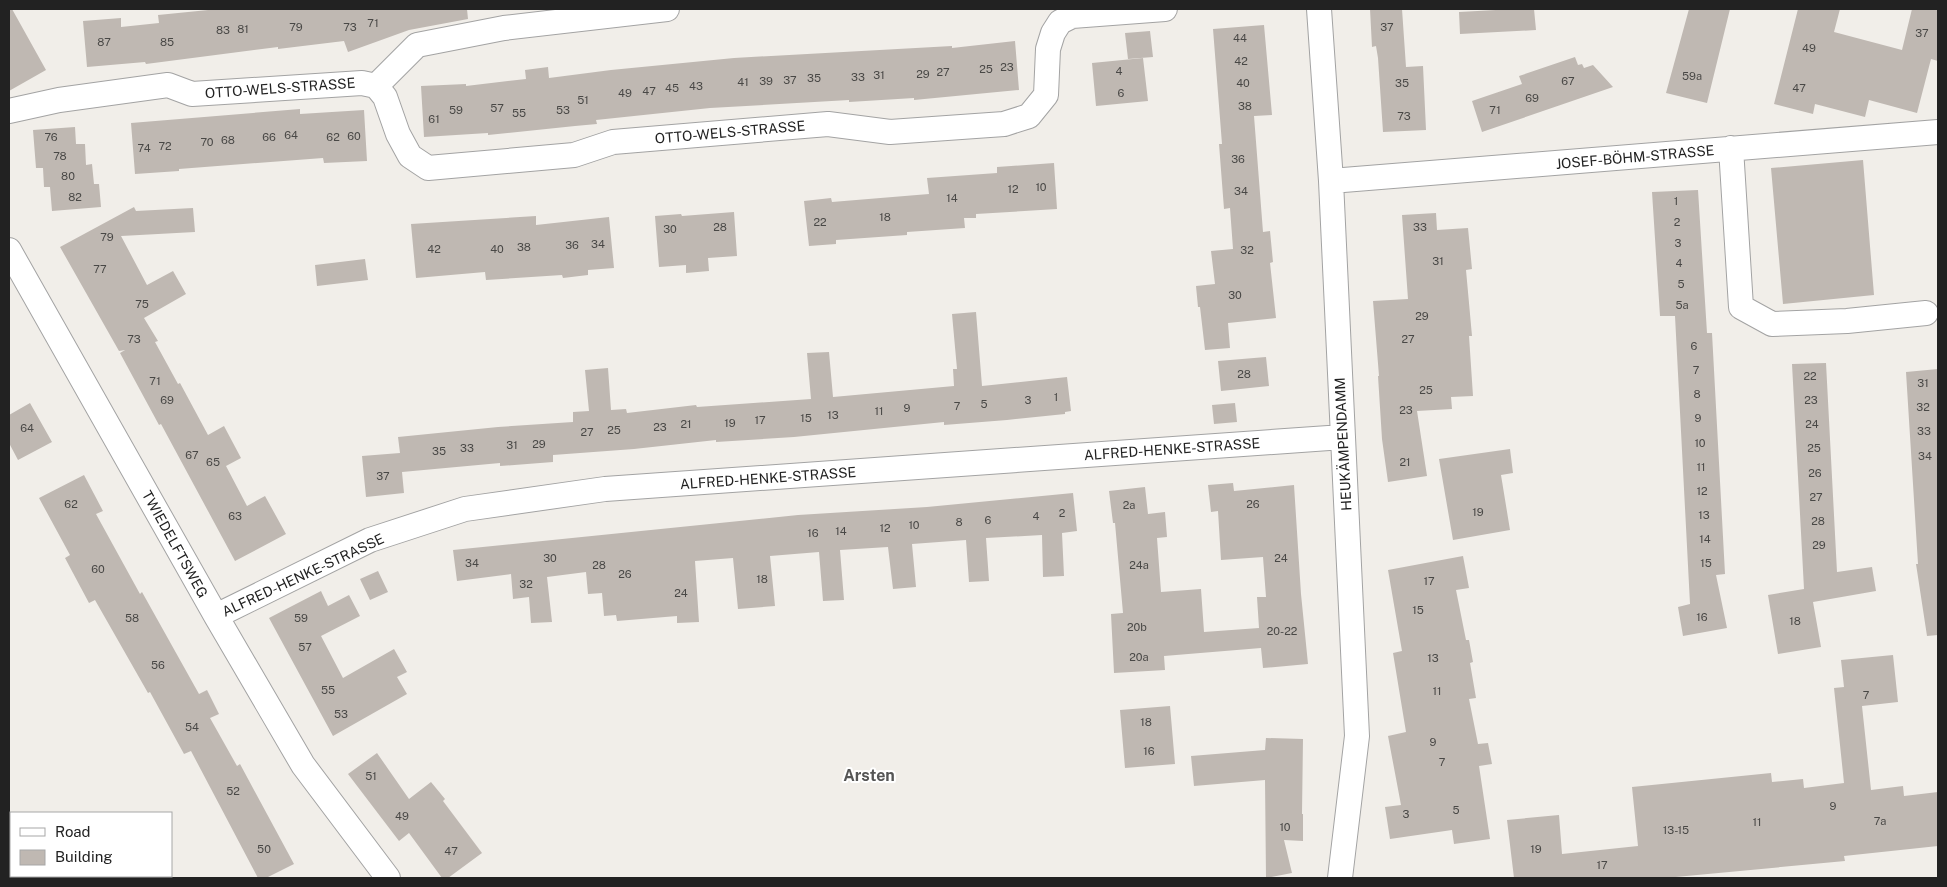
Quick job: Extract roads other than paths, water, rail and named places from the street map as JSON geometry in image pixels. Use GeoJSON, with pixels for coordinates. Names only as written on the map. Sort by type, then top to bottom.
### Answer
{"type":"FeatureCollection","features":[{"type":"Feature","properties":{"kind":"street","name":"OTTO-WELS-STRASSE"},"geometry":{"type":"LineString","coordinates":[[376,86],[417,45],[504,28],[667,9]]}},
{"type":"Feature","properties":{"kind":"street","name":"OTTO-WELS-STRASSE"},"geometry":{"type":"LineString","coordinates":[[9,111],[59,100],[168,85],[192,94],[362,83],[376,86],[386,97],[398,134],[410,156],[428,168],[574,155],[613,142],[828,124],[890,132],[1004,124],[1029,116],[1046,95],[1048,49],[1053,33],[1053,15],[1072,16],[1166,9]]}},
{"type":"Feature","properties":{"kind":"street","name":"HEUKÄMPENDAMM"},"geometry":{"type":"LineString","coordinates":[[1319,9],[1331,181],[1357,736],[1340,878]]}},
{"type":"Feature","properties":{"kind":"street","name":"JOSEF-BÖHM-STRASSE"},"geometry":{"type":"LineString","coordinates":[[1331,181],[1938,132]]}},
{"type":"Feature","properties":{"kind":"street"},"geometry":{"type":"LineString","coordinates":[[1731,148],[1741,307],[1772,324],[1847,321],[1926,313]]}},
{"type":"Feature","properties":{"kind":"street","name":"TWIEDELFTSWEG"},"geometry":{"type":"LineString","coordinates":[[9,250],[216,616],[303,765],[378,876]]}},
{"type":"Feature","properties":{"kind":"street","name":"ALFRED-HENKE-STRASSE"},"geometry":{"type":"LineString","coordinates":[[216,616],[370,540],[464,509],[605,489],[1343,437]]}},
{"type":"Feature","properties":{"kind":"district","name":"Arsten"},"geometry":{"type":"Point","coordinates":[869,775]}}]}
